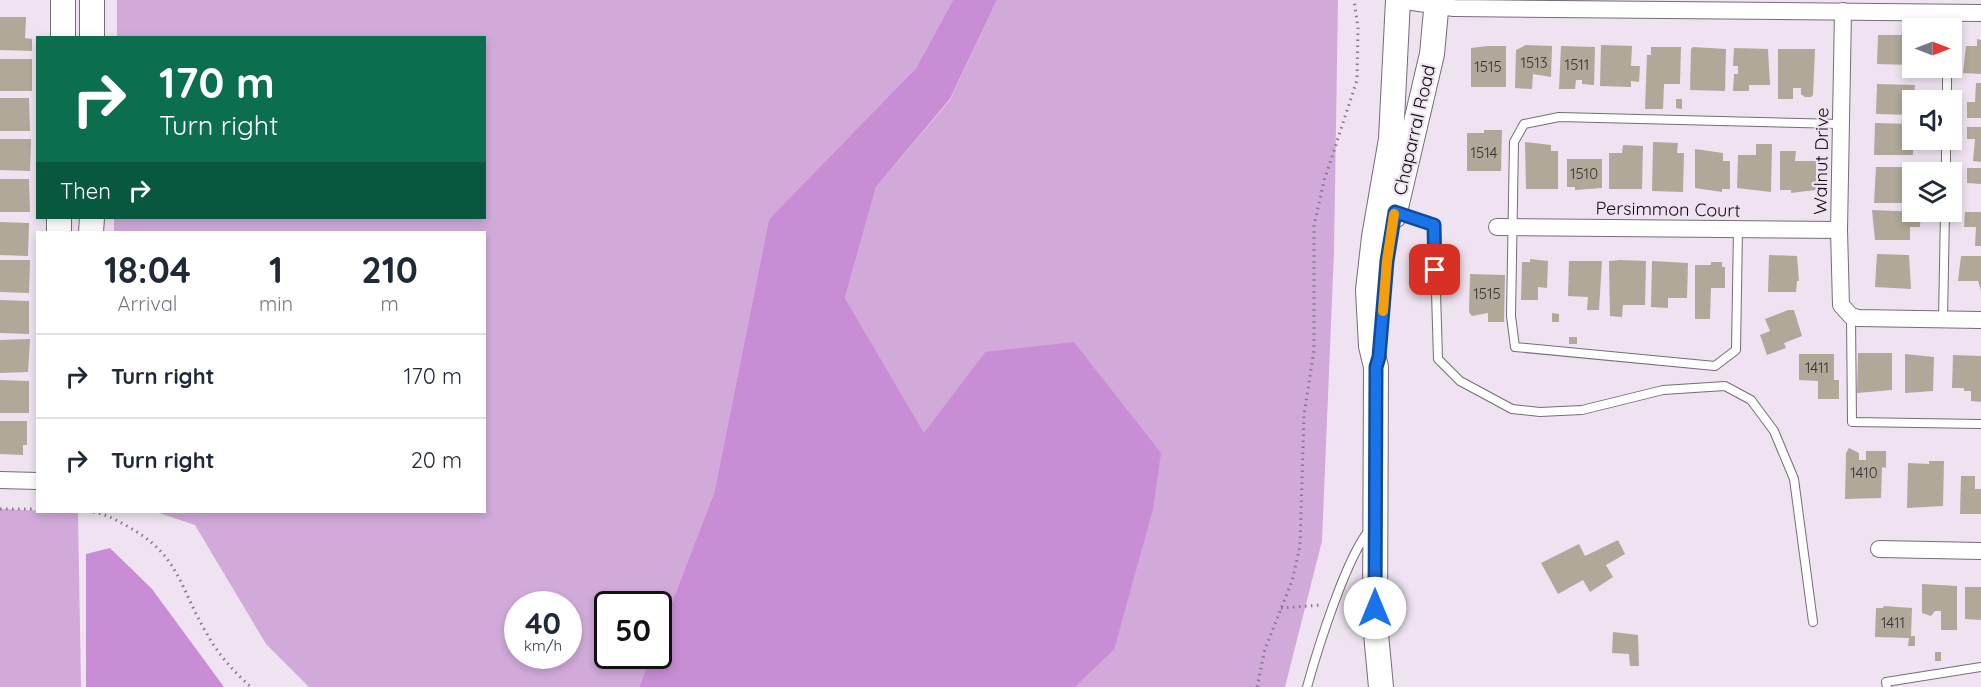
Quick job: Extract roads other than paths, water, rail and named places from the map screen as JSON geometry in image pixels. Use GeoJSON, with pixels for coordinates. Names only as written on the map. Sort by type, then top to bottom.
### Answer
{"type":"FeatureCollection","features":[{"type":"Feature","properties":{"kind":"main road"},"geometry":{"type":"LineString","coordinates":[[63,0],[63,36]]}},
{"type":"Feature","properties":{"kind":"main road"},"geometry":{"type":"LineString","coordinates":[[92,0],[92,36]]}},
{"type":"Feature","properties":{"kind":"main road","name":"Chaparral Road"},"geometry":{"type":"LineString","coordinates":[[1387,210],[1398,0]]}},
{"type":"Feature","properties":{"kind":"main road","name":"Chaparral Road"},"geometry":{"type":"LineString","coordinates":[[1381,687],[1375,623],[1376,367],[1371,346],[1368,290],[1387,210],[1430,63],[1437,3]]}},
{"type":"Feature","properties":{"kind":"street"},"geometry":{"type":"LineString","coordinates":[[1398,0],[1437,3],[1454,8],[1768,5],[1925,18]]}},
{"type":"Feature","properties":{"kind":"street","name":"Walnut Drive"},"geometry":{"type":"LineString","coordinates":[[1844,11],[1839,298],[1848,313]]}},
{"type":"Feature","properties":{"kind":"street"},"geometry":{"type":"LineString","coordinates":[[1957,18],[1981,13]]}},
{"type":"Feature","properties":{"kind":"street","name":"Persimmon Court"},"geometry":{"type":"LineString","coordinates":[[1505,227],[1839,230]]}},
{"type":"Feature","properties":{"kind":"street"},"geometry":{"type":"LineString","coordinates":[[1848,313],[1858,318],[1981,320]]}},
{"type":"Feature","properties":{"kind":"street"},"geometry":{"type":"LineString","coordinates":[[0,480],[36,481]]}},
{"type":"Feature","properties":{"kind":"street"},"geometry":{"type":"LineString","coordinates":[[1879,549],[1981,551]]}},
{"type":"Feature","properties":{"kind":"lane"},"geometry":{"type":"LineString","coordinates":[[1389,0],[1398,0]]}},
{"type":"Feature","properties":{"kind":"lane"},"geometry":{"type":"LineString","coordinates":[[1738,229],[1736,350],[1715,366],[1515,347],[1505,227],[1514,142],[1524,124],[1559,117],[1841,124]]}},
{"type":"Feature","properties":{"kind":"lane"},"geometry":{"type":"LineString","coordinates":[[1387,210],[1434,225],[1438,359],[1460,381],[1512,408],[1540,412],[1582,410],[1663,390],[1725,386],[1751,400],[1774,431],[1794,479],[1813,622]]}},
{"type":"Feature","properties":{"kind":"lane"},"geometry":{"type":"LineString","coordinates":[[1943,319],[1945,222]]}},
{"type":"Feature","properties":{"kind":"lane"},"geometry":{"type":"LineString","coordinates":[[1848,313],[1852,422],[1981,424]]}},
{"type":"Feature","properties":{"kind":"lane"},"geometry":{"type":"LineString","coordinates":[[1307,687],[1336,603],[1363,536],[1375,524]]}},
{"type":"Feature","properties":{"kind":"lane"},"geometry":{"type":"LineString","coordinates":[[1887,687],[1886,682],[1981,667]]}}]}
